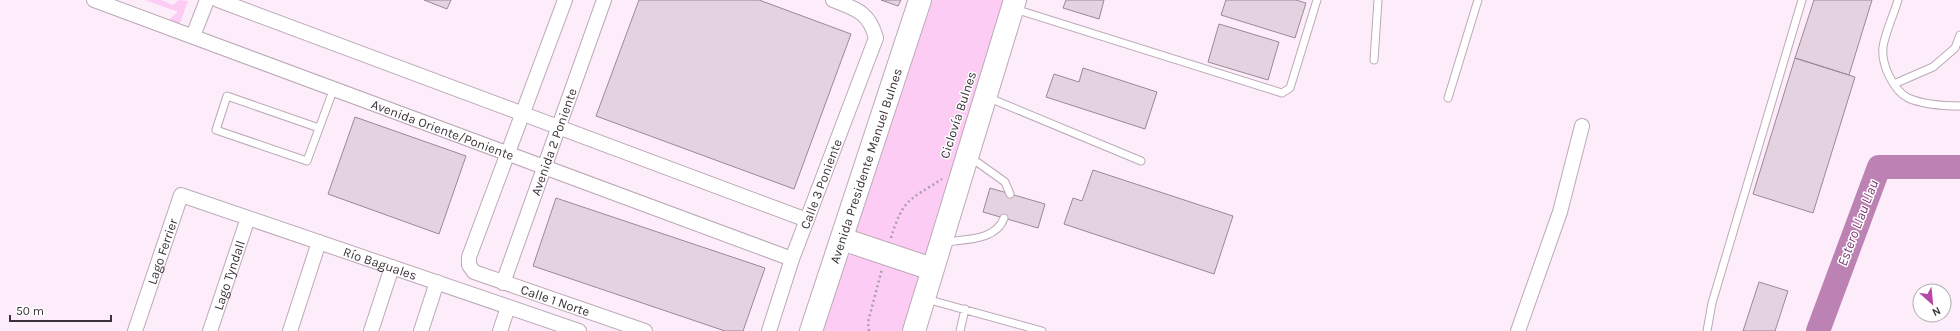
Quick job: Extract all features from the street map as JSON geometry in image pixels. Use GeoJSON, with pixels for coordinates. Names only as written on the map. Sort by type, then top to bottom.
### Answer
{"type":"FeatureCollection","features":[{"type":"Feature","properties":{"kind":"main road","name":"Avenida Presidente Manuel Bulnes"},"geometry":{"type":"LineString","coordinates":[[811,331],[920,0]]}},
{"type":"Feature","properties":{"kind":"main road"},"geometry":{"type":"LineString","coordinates":[[914,331],[1014,4]]}},
{"type":"Feature","properties":{"kind":"main road"},"geometry":{"type":"LineString","coordinates":[[842,239],[932,269]]}},
{"type":"Feature","properties":{"kind":"street","name":"Avenida Oriente/Poniente"},"geometry":{"type":"LineString","coordinates":[[94,0],[792,259]]}},
{"type":"Feature","properties":{"kind":"street"},"geometry":{"type":"LineString","coordinates":[[193,36],[207,0]]}},
{"type":"Feature","properties":{"kind":"street"},"geometry":{"type":"LineString","coordinates":[[218,0],[807,220]]}},
{"type":"Feature","properties":{"kind":"street"},"geometry":{"type":"LineString","coordinates":[[508,153],[565,0]]}},
{"type":"Feature","properties":{"kind":"street","name":"Avenida 2 Poniente"},"geometry":{"type":"LineString","coordinates":[[503,284],[604,0]]}},
{"type":"Feature","properties":{"kind":"street","name":"Calle 3 Poniente"},"geometry":{"type":"LineString","coordinates":[[769,331],[792,259],[876,38],[874,29],[865,15],[859,10],[833,0]]}},
{"type":"Feature","properties":{"kind":"street"},"geometry":{"type":"LineString","coordinates":[[1518,331],[1560,212],[1582,126]]}},
{"type":"Feature","properties":{"kind":"street","name":"Calle 1 Norte"},"geometry":{"type":"LineString","coordinates":[[508,153],[469,257],[469,266],[474,272],[503,284],[645,331]]}},
{"type":"Feature","properties":{"kind":"street","name":"Río Baguales"},"geometry":{"type":"LineString","coordinates":[[181,195],[579,331]]}},
{"type":"Feature","properties":{"kind":"street","name":"Lago Ferrier"},"geometry":{"type":"LineString","coordinates":[[135,331],[181,195]]}},
{"type":"Feature","properties":{"kind":"street","name":"Lago Tyndall"},"geometry":{"type":"LineString","coordinates":[[210,331],[248,218]]}},
{"type":"Feature","properties":{"kind":"street"},"geometry":{"type":"LineString","coordinates":[[290,331],[319,242]]}},
{"type":"Feature","properties":{"kind":"street"},"geometry":{"type":"LineString","coordinates":[[371,331],[392,267]]}},
{"type":"Feature","properties":{"kind":"street"},"geometry":{"type":"LineString","coordinates":[[421,331],[437,282]]}},
{"type":"Feature","properties":{"kind":"street"},"geometry":{"type":"LineString","coordinates":[[500,331],[508,307]]}},
{"type":"Feature","properties":{"kind":"lane"},"geometry":{"type":"LineString","coordinates":[[1014,4],[1282,93],[1290,88],[1316,0]]}},
{"type":"Feature","properties":{"kind":"lane"},"geometry":{"type":"LineString","coordinates":[[1374,60],[1378,0]]}},
{"type":"Feature","properties":{"kind":"lane"},"geometry":{"type":"LineString","coordinates":[[1448,98],[1478,0]]}},
{"type":"Feature","properties":{"kind":"lane"},"geometry":{"type":"LineString","coordinates":[[1708,331],[1712,302],[1802,0]]}},
{"type":"Feature","properties":{"kind":"lane"},"geometry":{"type":"LineString","coordinates":[[1898,0],[1883,48],[1885,65],[1894,84],[1908,98],[1944,106],[1960,106]]}},
{"type":"Feature","properties":{"kind":"lane"},"geometry":{"type":"LineString","coordinates":[[1894,84],[1933,67],[1955,48],[1960,35]]}},
{"type":"Feature","properties":{"kind":"lane"},"geometry":{"type":"LineString","coordinates":[[319,128],[227,96],[216,130],[307,161],[334,88]]}},
{"type":"Feature","properties":{"kind":"lane"},"geometry":{"type":"LineString","coordinates":[[985,96],[1141,161]]}},
{"type":"Feature","properties":{"kind":"lane"},"geometry":{"type":"LineString","coordinates":[[967,155],[1005,182],[1010,194]]}},
{"type":"Feature","properties":{"kind":"lane"},"geometry":{"type":"LineString","coordinates":[[941,242],[986,235],[999,226],[1004,218]]}},
{"type":"Feature","properties":{"kind":"lane"},"geometry":{"type":"LineString","coordinates":[[924,298],[1042,331]]}},
{"type":"Feature","properties":{"kind":"lane"},"geometry":{"type":"LineString","coordinates":[[960,331],[965,309]]}},
{"type":"Feature","properties":{"kind":"path","name":"Ciclovía Bulnes"},"geometry":{"type":"LineString","coordinates":[[868,331],[868,322],[875,293],[901,210],[917,194],[947,174]]}},
{"type":"Feature","properties":{"kind":"shaded area"},"geometry":{"type":"Polygon","coordinates":[[[145,0],[161,0],[173,5],[179,0],[188,1],[179,26],[166,22],[178,12],[145,0]]]}},
{"type":"Feature","properties":{"kind":"shaded area"},"geometry":{"type":"Polygon","coordinates":[[[928,0],[1012,0],[928,256],[855,235],[854,226],[928,0]]]}},
{"type":"Feature","properties":{"kind":"shaded area"},"geometry":{"type":"Polygon","coordinates":[[[854,254],[919,275],[921,279],[908,331],[820,331],[847,256],[854,254]]]}},
{"type":"Feature","properties":{"kind":"building"},"geometry":{"type":"Polygon","coordinates":[[[424,0],[451,0],[447,9],[424,0]]]}},
{"type":"Feature","properties":{"kind":"building"},"geometry":{"type":"Polygon","coordinates":[[[639,0],[759,0],[851,34],[794,189],[596,116],[639,0]]]}},
{"type":"Feature","properties":{"kind":"building"},"geometry":{"type":"Polygon","coordinates":[[[881,0],[901,0],[898,6],[881,0]]]}},
{"type":"Feature","properties":{"kind":"building"},"geometry":{"type":"Polygon","coordinates":[[[1066,0],[1104,0],[1099,19],[1063,8],[1066,0]]]}},
{"type":"Feature","properties":{"kind":"building"},"geometry":{"type":"Polygon","coordinates":[[[1226,0],[1296,0],[1306,3],[1295,38],[1221,15],[1226,0]]]}},
{"type":"Feature","properties":{"kind":"building"},"geometry":{"type":"Polygon","coordinates":[[[1814,0],[1872,0],[1849,75],[1795,58],[1814,0]]]}},
{"type":"Feature","properties":{"kind":"building"},"geometry":{"type":"Polygon","coordinates":[[[1219,24],[1279,42],[1268,80],[1208,62],[1219,24]]]}},
{"type":"Feature","properties":{"kind":"building"},"geometry":{"type":"Polygon","coordinates":[[[1795,58],[1855,77],[1813,213],[1753,194],[1795,58]]]}},
{"type":"Feature","properties":{"kind":"building"},"geometry":{"type":"Polygon","coordinates":[[[1083,68],[1157,92],[1145,129],[1046,97],[1054,74],[1079,82],[1083,68]]]}},
{"type":"Feature","properties":{"kind":"building"},"geometry":{"type":"Polygon","coordinates":[[[355,117],[466,156],[439,234],[328,194],[355,117]]]}},
{"type":"Feature","properties":{"kind":"building"},"geometry":{"type":"Polygon","coordinates":[[[1093,170],[1233,216],[1214,274],[1064,224],[1073,198],[1082,201],[1093,170]]]}},
{"type":"Feature","properties":{"kind":"building"},"geometry":{"type":"Polygon","coordinates":[[[990,188],[1045,204],[1038,228],[983,212],[990,188]]]}},
{"type":"Feature","properties":{"kind":"building"},"geometry":{"type":"Polygon","coordinates":[[[556,198],[765,268],[743,331],[725,331],[533,266],[556,198]]]}},
{"type":"Feature","properties":{"kind":"building"},"geometry":{"type":"Polygon","coordinates":[[[1759,282],[1788,291],[1775,331],[1743,331],[1759,282]]]}},
{"type":"Feature","properties":{"kind":"waterway","name":"Estero Llau Llau"},"geometry":{"type":"LineString","coordinates":[[1818,331],[1879,167],[1960,167]]}}]}
